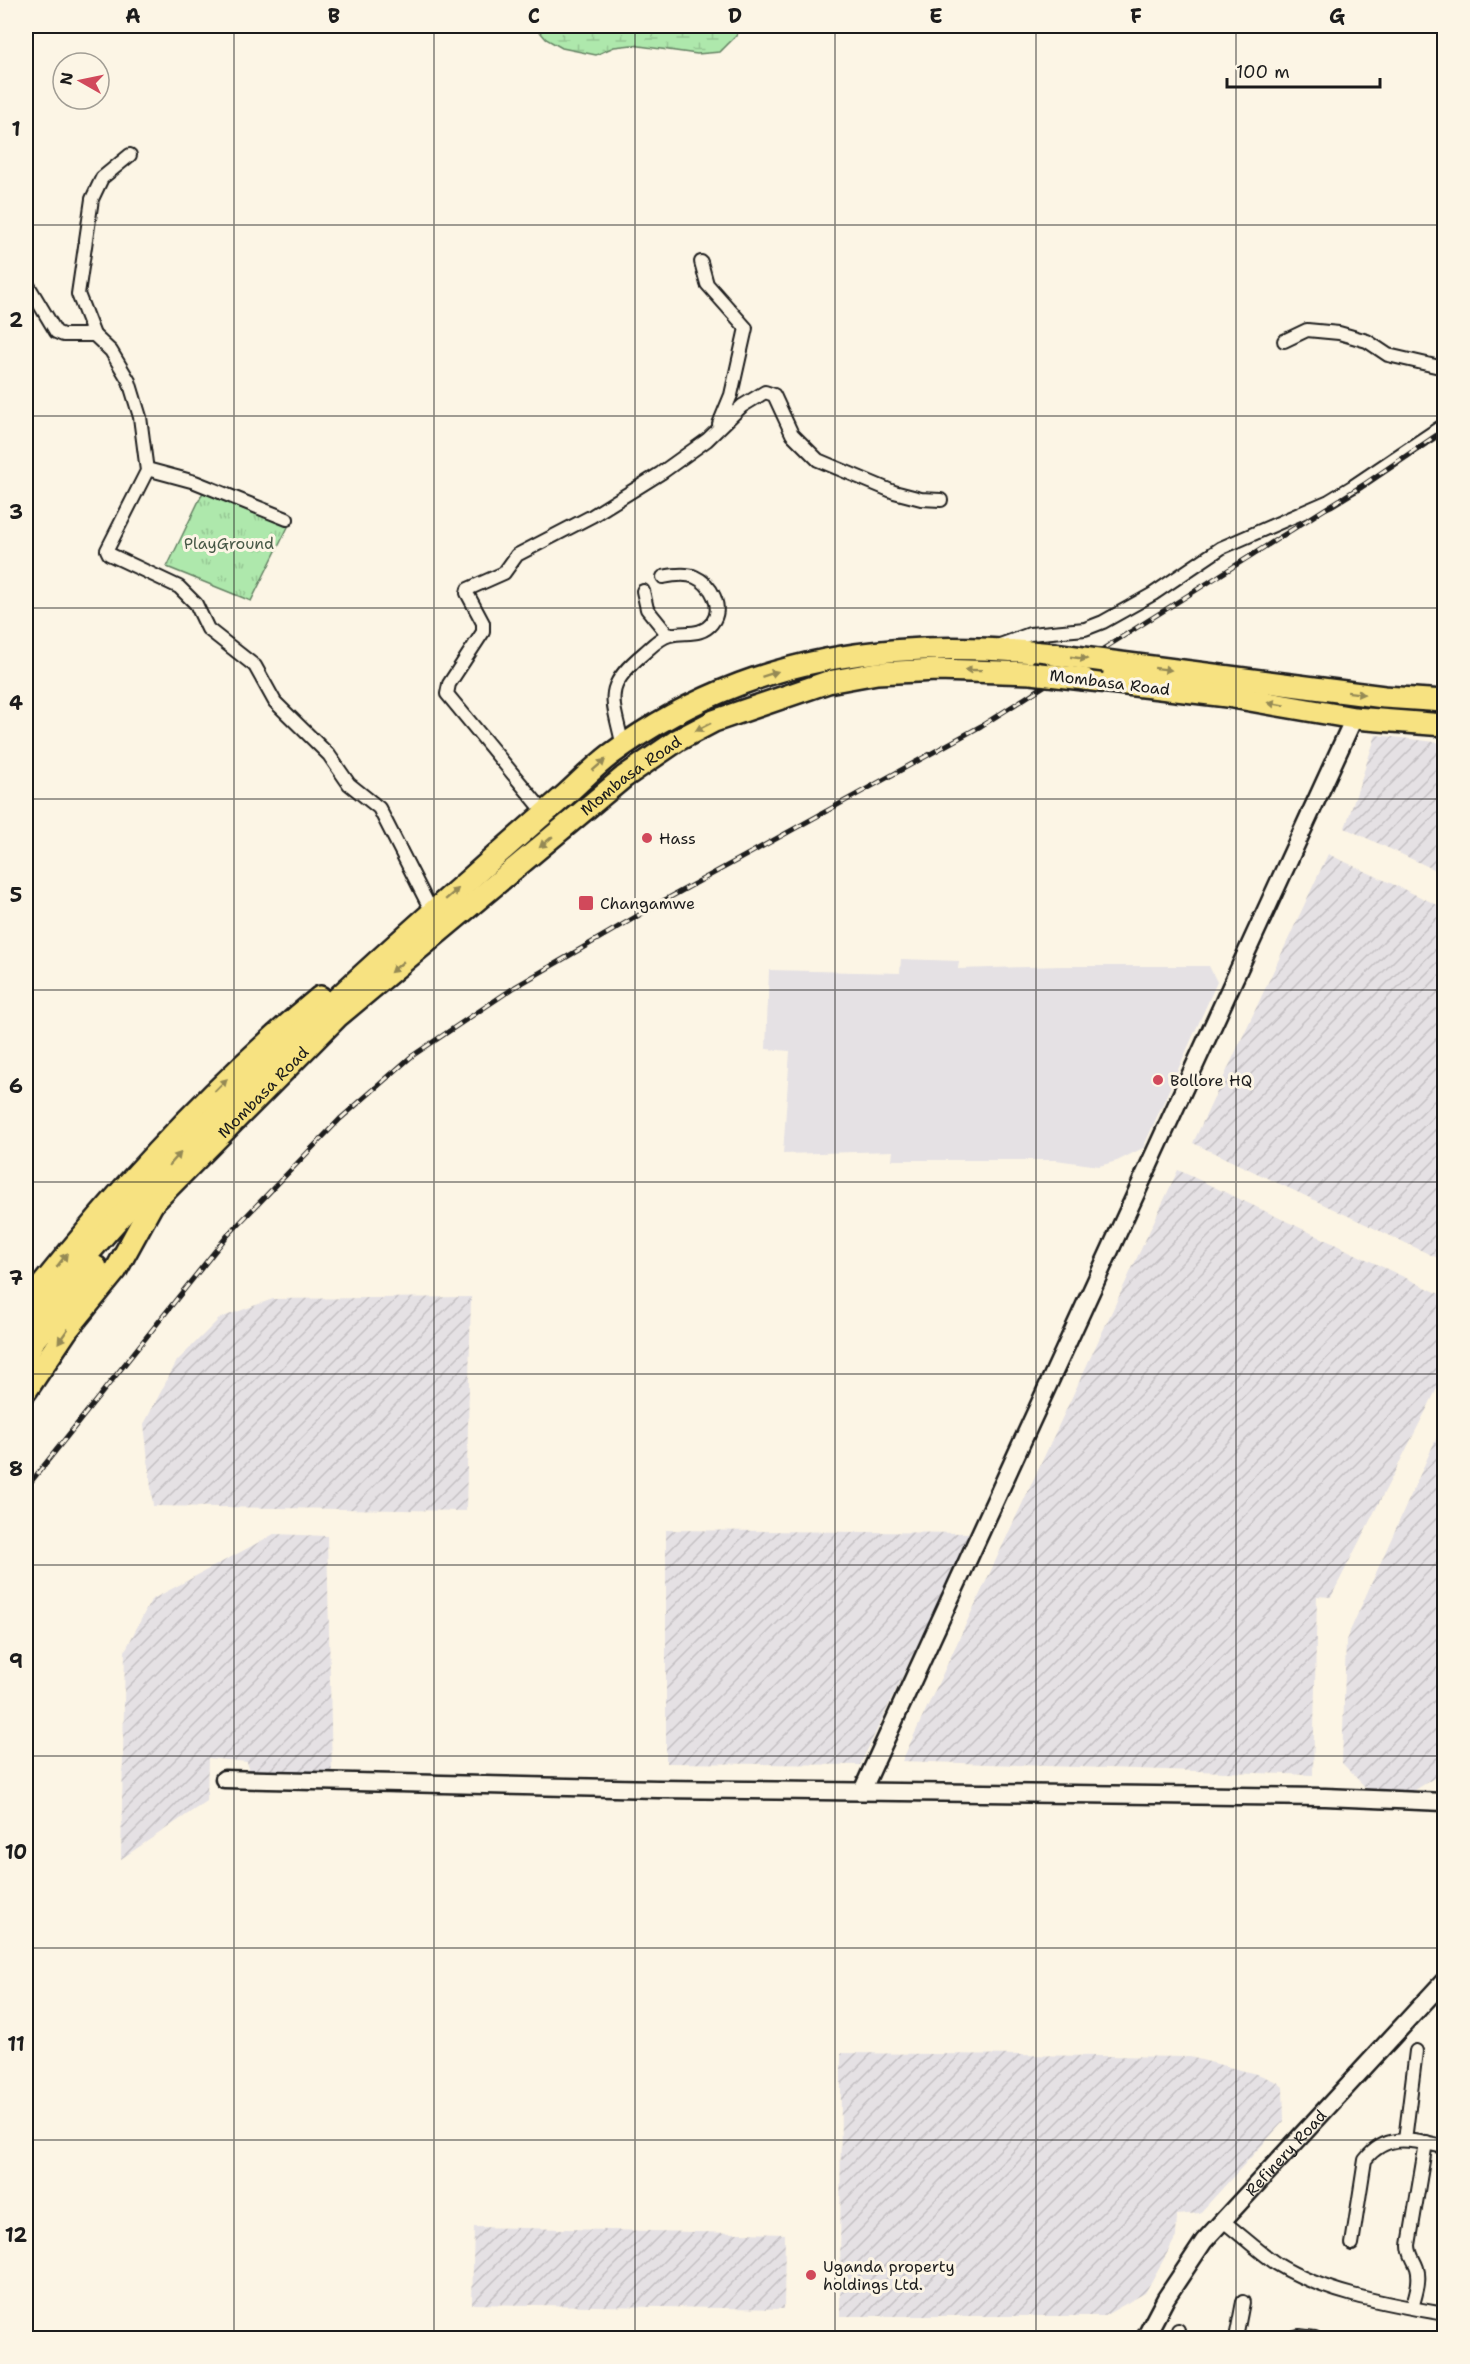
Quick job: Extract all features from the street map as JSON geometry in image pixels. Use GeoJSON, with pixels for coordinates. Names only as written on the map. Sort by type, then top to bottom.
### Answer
{"type":"FeatureCollection","features":[{"type":"Feature","properties":{"kind":"highway","name":"Mombasa Road"},"geometry":{"type":"LineString","coordinates":[[26,1329],[56,1291],[209,1121],[330,1005],[432,912],[610,756],[663,720],[739,684],[794,667],[860,653],[910,649],[993,648],[1384,697],[1444,701]]}},
{"type":"Feature","properties":{"kind":"highway","name":"Mombasa Road"},"geometry":{"type":"LineString","coordinates":[[26,1356],[35,1339],[154,1201],[337,1017],[624,777],[678,740],[714,721],[828,682],[878,673],[937,670],[1031,673],[1227,696],[1354,718],[1444,725]]}},
{"type":"Feature","properties":{"kind":"highway"},"geometry":{"type":"LineString","coordinates":[[26,1306],[87,1228],[218,1086],[271,1037],[348,973],[405,937]]}},
{"type":"Feature","properties":{"kind":"highway"},"geometry":{"type":"LineString","coordinates":[[26,1391],[67,1329],[116,1270],[154,1201]]}},
{"type":"Feature","properties":{"kind":"street"},"geometry":{"type":"LineString","coordinates":[[130,155],[102,178],[92,199],[78,294],[94,335],[117,358],[129,381],[140,417],[147,469],[146,477],[108,550],[109,554],[179,587],[196,604],[208,629],[255,666],[275,702],[329,755],[349,784],[379,808],[432,912]]}},
{"type":"Feature","properties":{"kind":"street"},"geometry":{"type":"LineString","coordinates":[[701,262],[707,284],[746,328],[731,395],[717,431]]}},
{"type":"Feature","properties":{"kind":"street"},"geometry":{"type":"LineString","coordinates":[[28,285],[56,332],[63,335],[94,335]]}},
{"type":"Feature","properties":{"kind":"street"},"geometry":{"type":"LineString","coordinates":[[1284,341],[1307,330],[1339,333],[1367,341],[1388,355],[1444,368]]}},
{"type":"Feature","properties":{"kind":"street"},"geometry":{"type":"LineString","coordinates":[[545,813],[447,694],[449,684],[483,632],[483,623],[466,591],[504,573],[517,555],[592,516],[661,473],[699,447],[742,406],[762,393],[770,392],[774,395],[792,434],[818,460],[894,492],[921,499],[941,500]]}},
{"type":"Feature","properties":{"kind":"street"},"geometry":{"type":"LineString","coordinates":[[993,648],[1030,634],[1085,629],[1103,622],[1153,594],[1221,548],[1264,531],[1344,492],[1444,425]]}},
{"type":"Feature","properties":{"kind":"street"},"geometry":{"type":"LineString","coordinates":[[147,469],[195,482],[287,519]]}},
{"type":"Feature","properties":{"kind":"street"},"geometry":{"type":"LineString","coordinates":[[623,747],[614,701],[614,687],[617,679],[668,635],[699,633],[713,622],[717,612],[716,602],[711,592],[701,580],[689,575],[663,577]]}},
{"type":"Feature","properties":{"kind":"street"},"geometry":{"type":"LineString","coordinates":[[643,591],[647,609],[668,635]]}},
{"type":"Feature","properties":{"kind":"street"},"geometry":{"type":"LineString","coordinates":[[862,1791],[1354,718]]}},
{"type":"Feature","properties":{"kind":"street"},"geometry":{"type":"LineString","coordinates":[[224,1779],[1325,1797],[1444,1802]]}},
{"type":"Feature","properties":{"kind":"street","name":"Refinery Road"},"geometry":{"type":"LineString","coordinates":[[1145,2338],[1166,2298],[1204,2241],[1444,1981]]}},
{"type":"Feature","properties":{"kind":"street"},"geometry":{"type":"LineString","coordinates":[[1405,2140],[1416,2051]]}},
{"type":"Feature","properties":{"kind":"street"},"geometry":{"type":"LineString","coordinates":[[1352,2244],[1365,2160],[1374,2149],[1382,2144],[1405,2140],[1444,2146]]}},
{"type":"Feature","properties":{"kind":"street"},"geometry":{"type":"LineString","coordinates":[[1412,2308],[1418,2270],[1411,2258],[1409,2245],[1426,2143]]}},
{"type":"Feature","properties":{"kind":"street"},"geometry":{"type":"LineString","coordinates":[[1223,2221],[1256,2248],[1293,2272],[1338,2290],[1444,2314]]}},
{"type":"Feature","properties":{"kind":"street"},"geometry":{"type":"LineString","coordinates":[[1236,2338],[1243,2302]]}},
{"type":"Feature","properties":{"kind":"street"},"geometry":{"type":"LineString","coordinates":[[1292,2338],[1299,2336],[1314,2338]]}},
{"type":"Feature","properties":{"kind":"shaded area"},"geometry":{"type":"Polygon","coordinates":[[[1376,735],[1444,743],[1444,874],[1345,828],[1376,735]]]}},
{"type":"Feature","properties":{"kind":"shaded area"},"geometry":{"type":"Polygon","coordinates":[[[1328,854],[1444,908],[1444,1261],[1193,1143],[1328,854]]]}},
{"type":"Feature","properties":{"kind":"shaded area"},"geometry":{"type":"Polygon","coordinates":[[[901,959],[959,961],[958,969],[1209,966],[1217,982],[1143,1148],[1117,1161],[1099,1166],[1056,1160],[892,1160],[893,1151],[783,1154],[790,1051],[766,1049],[769,970],[900,973],[901,959]]]}},
{"type":"Feature","properties":{"kind":"shaded area"},"geometry":{"type":"Polygon","coordinates":[[[1178,1170],[1444,1296],[1444,1375],[1331,1597],[1317,1596],[1313,1775],[902,1761],[1178,1170]]]}},
{"type":"Feature","properties":{"kind":"shaded area"},"geometry":{"type":"Polygon","coordinates":[[[471,1297],[466,1511],[153,1506],[144,1424],[177,1361],[220,1318],[273,1299],[471,1297]]]}},
{"type":"Feature","properties":{"kind":"shaded area"},"geometry":{"type":"Polygon","coordinates":[[[1444,1421],[1442,1773],[1412,1792],[1369,1791],[1342,1763],[1346,1640],[1444,1421]]]}},
{"type":"Feature","properties":{"kind":"shaded area"},"geometry":{"type":"Polygon","coordinates":[[[666,1530],[971,1533],[860,1765],[666,1763],[666,1530]]]}},
{"type":"Feature","properties":{"kind":"shaded area"},"geometry":{"type":"Polygon","coordinates":[[[274,1534],[327,1536],[332,1775],[250,1772],[247,1762],[208,1758],[207,1801],[121,1859],[125,1651],[151,1600],[274,1534]]]}},
{"type":"Feature","properties":{"kind":"shaded area"},"geometry":{"type":"Polygon","coordinates":[[[841,2053],[1190,2057],[1260,2075],[1277,2082],[1283,2087],[1284,2121],[1200,2213],[1177,2215],[1176,2237],[1145,2293],[1104,2316],[840,2316],[841,2053]]]}},
{"type":"Feature","properties":{"kind":"shaded area"},"geometry":{"type":"Polygon","coordinates":[[[474,2227],[785,2234],[784,2309],[472,2304],[474,2227]]]}},
{"type":"Feature","properties":{"kind":"green space"},"geometry":{"type":"Polygon","coordinates":[[[535,26],[742,26],[736,36],[720,52],[697,54],[632,45],[614,47],[596,55],[562,48],[546,39],[535,26]]]}},
{"type":"Feature","properties":{"kind":"green space","name":"PlayGround"},"geometry":{"type":"Polygon","coordinates":[[[207,484],[292,519],[251,601],[167,567],[207,484]]]}},
{"type":"Feature","properties":{"kind":"railway"},"geometry":{"type":"LineString","coordinates":[[26,1488],[227,1236],[340,1119],[412,1056],[515,987],[665,900],[981,726],[1366,483],[1444,430]]}},
{"type":"Feature","properties":{"kind":"place","name":"Hass"},"geometry":{"type":"Point","coordinates":[647,838]}},
{"type":"Feature","properties":{"kind":"place","name":"Changamwe"},"geometry":{"type":"Point","coordinates":[586,903]}},
{"type":"Feature","properties":{"kind":"place","name":"Bollore HQ"},"geometry":{"type":"Point","coordinates":[1158,1080]}},
{"type":"Feature","properties":{"kind":"place","name":"Uganda property holdings Ltd."},"geometry":{"type":"Point","coordinates":[811,2275]}}]}
